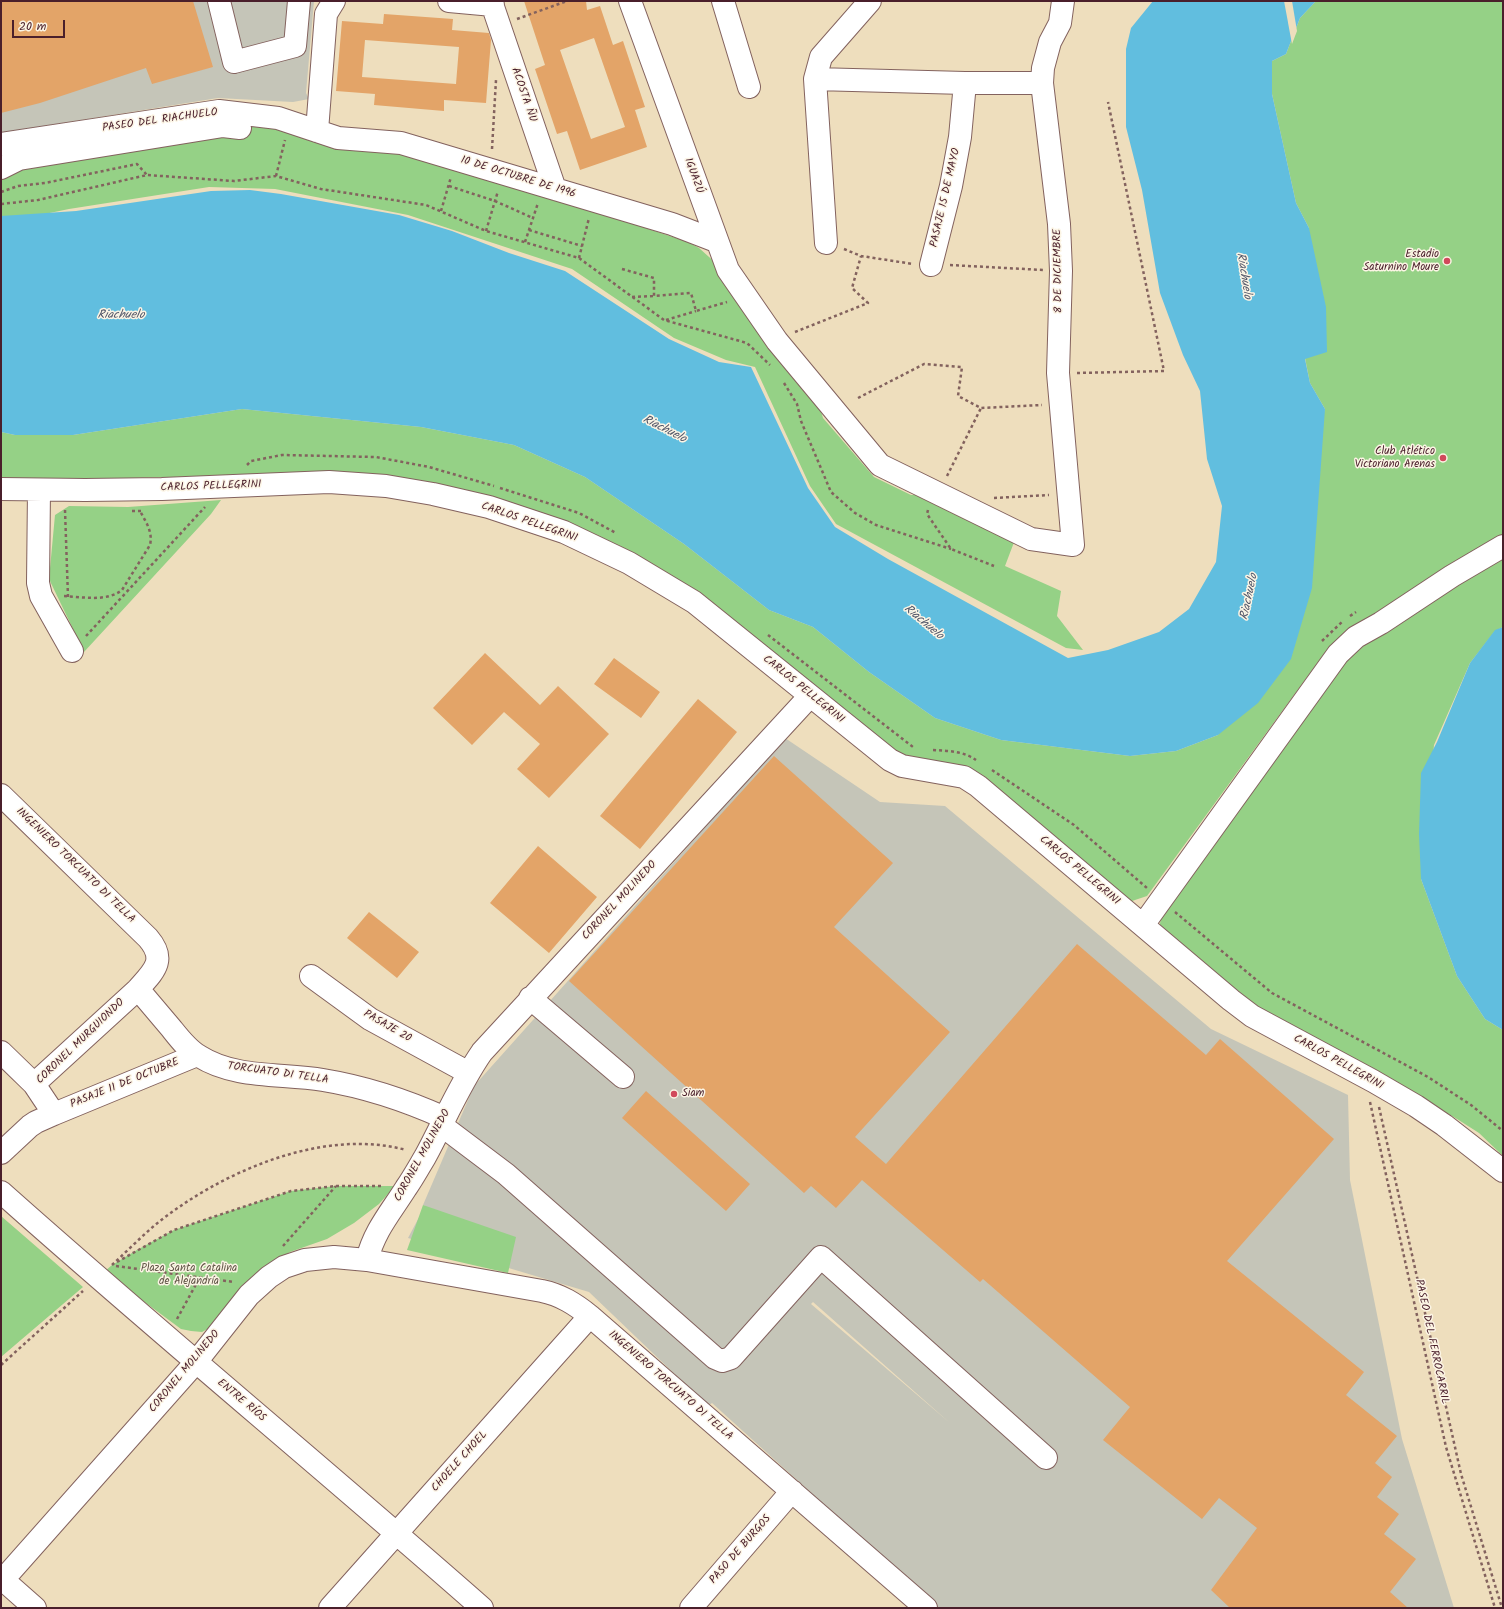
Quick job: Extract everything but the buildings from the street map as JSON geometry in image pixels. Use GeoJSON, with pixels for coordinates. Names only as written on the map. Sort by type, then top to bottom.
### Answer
{"type":"FeatureCollection","features":[{"type":"Feature","properties":{"kind":"street"},"geometry":{"type":"LineString","coordinates":[[219,1],[234,62],[295,46],[299,1]]}},
{"type":"Feature","properties":{"kind":"street"},"geometry":{"type":"LineString","coordinates":[[450,1],[494,11]]}},
{"type":"Feature","properties":{"kind":"street","name":"IGUAZÚ"},"geometry":{"type":"LineString","coordinates":[[630,1],[716,241],[728,270],[777,341],[880,465],[1031,539],[1072,544]]}},
{"type":"Feature","properties":{"kind":"street"},"geometry":{"type":"LineString","coordinates":[[724,1],[750,87]]}},
{"type":"Feature","properties":{"kind":"street"},"geometry":{"type":"LineString","coordinates":[[826,243],[815,79],[821,57],[870,1]]}},
{"type":"Feature","properties":{"kind":"street","name":"8 DE DICIEMBRE"},"geometry":{"type":"LineString","coordinates":[[1064,1],[1060,23],[1050,42],[1043,68],[1042,83],[1059,224],[1061,271],[1058,373],[1072,544]]}},
{"type":"Feature","properties":{"kind":"street"},"geometry":{"type":"LineString","coordinates":[[317,131],[330,8]]}},
{"type":"Feature","properties":{"kind":"street","name":"ACOSTA ÑU"},"geometry":{"type":"LineString","coordinates":[[494,11],[549,187]]}},
{"type":"Feature","properties":{"kind":"street"},"geometry":{"type":"LineString","coordinates":[[815,79],[965,83],[1042,83]]}},
{"type":"Feature","properties":{"kind":"street","name":"PASAJE 15 DE MAYO"},"geometry":{"type":"LineString","coordinates":[[931,265],[951,186],[960,137],[965,83]]}},
{"type":"Feature","properties":{"kind":"street","name":"PASEO DEL RIACHUELO"},"geometry":{"type":"LineString","coordinates":[[1,144],[219,111],[278,118],[289,128],[317,131]]}},
{"type":"Feature","properties":{"kind":"street"},"geometry":{"type":"LineString","coordinates":[[1,168],[19,159],[223,126],[289,128]]}},
{"type":"Feature","properties":{"kind":"street","name":"10 DE OCTUBRE DE 1996"},"geometry":{"type":"LineString","coordinates":[[317,131],[338,138],[401,143],[549,187],[590,213],[672,224],[716,241]]}},
{"type":"Feature","properties":{"kind":"street","name":"CARLOS PELLEGRINI"},"geometry":{"type":"LineString","coordinates":[[1,489],[39,500],[162,489],[329,482],[386,486],[433,494],[489,507],[564,532],[630,563],[694,602],[890,760],[902,766],[964,777],[978,786],[1231,1000],[1252,1016],[1369,1078],[1444,1125],[1503,1171]]}},
{"type":"Feature","properties":{"kind":"street"},"geometry":{"type":"LineString","coordinates":[[39,500],[38,583],[41,596],[72,651]]}},
{"type":"Feature","properties":{"kind":"street"},"geometry":{"type":"LineString","coordinates":[[1143,925],[1338,654],[1356,637],[1381,623],[1452,576],[1503,546]]}},
{"type":"Feature","properties":{"kind":"street","name":"CORONEL MOLINEDO"},"geometry":{"type":"LineString","coordinates":[[2,1580],[196,1362],[258,1286],[284,1267],[305,1260],[334,1257],[367,1260],[371,1244],[378,1231],[408,1186],[425,1156],[467,1072],[482,1052],[530,998],[810,696]]}},
{"type":"Feature","properties":{"kind":"street","name":"INGENIERO TORCUATO DI TELLA"},"geometry":{"type":"LineString","coordinates":[[1,795],[148,938]]}},
{"type":"Feature","properties":{"kind":"street","name":"CORONEL MURGUIONDO"},"geometry":{"type":"LineString","coordinates":[[54,1114],[34,1084],[138,989],[154,972],[158,962],[155,946],[148,938]]}},
{"type":"Feature","properties":{"kind":"street","name":"PASAJE 20"},"geometry":{"type":"LineString","coordinates":[[311,976],[370,1018],[467,1072]]}},
{"type":"Feature","properties":{"kind":"street","name":"TORCUATO DI TELLA"},"geometry":{"type":"LineString","coordinates":[[138,989],[184,1044],[211,1064],[228,1069],[318,1079],[360,1088],[413,1104],[443,1121],[506,1174],[638,1292],[715,1358],[722,1361],[731,1358],[821,1257],[1046,1458]]}},
{"type":"Feature","properties":{"kind":"street"},"geometry":{"type":"LineString","coordinates":[[530,998],[623,1077]]}},
{"type":"Feature","properties":{"kind":"street"},"geometry":{"type":"LineString","coordinates":[[1,1052],[34,1084]]}},
{"type":"Feature","properties":{"kind":"street","name":"PASAJE 11 DE OCTUBRE"},"geometry":{"type":"LineString","coordinates":[[54,1114],[197,1055]]}},
{"type":"Feature","properties":{"kind":"street"},"geometry":{"type":"LineString","coordinates":[[1,1153],[30,1126],[54,1114]]}},
{"type":"Feature","properties":{"kind":"street","name":"ENTRE RÍOS"},"geometry":{"type":"LineString","coordinates":[[1,1192],[105,1272],[167,1337],[397,1533],[482,1608]]}},
{"type":"Feature","properties":{"kind":"street","name":"INGENIERO TORCUATO DI TELLA"},"geometry":{"type":"LineString","coordinates":[[367,1260],[556,1294],[567,1299],[590,1316],[926,1608]]}},
{"type":"Feature","properties":{"kind":"street","name":"CHOELE CHOEL"},"geometry":{"type":"LineString","coordinates":[[330,1608],[590,1316]]}},
{"type":"Feature","properties":{"kind":"street","name":"PASO DE BURGOS"},"geometry":{"type":"LineString","coordinates":[[690,1608],[792,1491]]}},
{"type":"Feature","properties":{"kind":"street"},"geometry":{"type":"LineString","coordinates":[[2,1580],[35,1608]]}},
{"type":"Feature","properties":{"kind":"path"},"geometry":{"type":"LineString","coordinates":[[494,11],[567,1]]}},
{"type":"Feature","properties":{"kind":"path"},"geometry":{"type":"LineString","coordinates":[[486,231],[495,201],[497,172],[496,79]]}},
{"type":"Feature","properties":{"kind":"path"},"geometry":{"type":"LineString","coordinates":[[1058,373],[1164,371],[1108,102]]}},
{"type":"Feature","properties":{"kind":"path"},"geometry":{"type":"LineString","coordinates":[[276,176],[289,128]]}},
{"type":"Feature","properties":{"kind":"path"},"geometry":{"type":"LineString","coordinates":[[441,211],[457,159]]}},
{"type":"Feature","properties":{"kind":"path"},"geometry":{"type":"LineString","coordinates":[[1,192],[18,186],[45,183],[137,164],[146,175]]}},
{"type":"Feature","properties":{"kind":"path"},"geometry":{"type":"LineString","coordinates":[[1,204],[38,200],[146,175],[234,181],[276,176],[321,189],[363,196],[398,199],[426,205],[486,231],[578,258],[664,320],[747,343],[774,370]]}},
{"type":"Feature","properties":{"kind":"path"},"geometry":{"type":"LineString","coordinates":[[449,186],[495,201],[533,218]]}},
{"type":"Feature","properties":{"kind":"path"},"geometry":{"type":"LineString","coordinates":[[525,242],[533,218],[549,187]]}},
{"type":"Feature","properties":{"kind":"path"},"geometry":{"type":"LineString","coordinates":[[578,258],[590,213]]}},
{"type":"Feature","properties":{"kind":"path"},"geometry":{"type":"LineString","coordinates":[[529,230],[582,246]]}},
{"type":"Feature","properties":{"kind":"path"},"geometry":{"type":"LineString","coordinates":[[826,243],[861,256],[914,264],[1061,271]]}},
{"type":"Feature","properties":{"kind":"path"},"geometry":{"type":"LineString","coordinates":[[777,341],[832,316],[868,303],[852,288],[861,256]]}},
{"type":"Feature","properties":{"kind":"path"},"geometry":{"type":"LineString","coordinates":[[622,269],[654,278],[654,296]]}},
{"type":"Feature","properties":{"kind":"path"},"geometry":{"type":"LineString","coordinates":[[632,297],[691,293],[696,311]]}},
{"type":"Feature","properties":{"kind":"path"},"geometry":{"type":"LineString","coordinates":[[664,320],[746,296]]}},
{"type":"Feature","properties":{"kind":"path"},"geometry":{"type":"LineString","coordinates":[[858,398],[924,364],[962,367],[958,396],[981,408],[1060,404]]}},
{"type":"Feature","properties":{"kind":"path"},"geometry":{"type":"LineString","coordinates":[[783,381],[796,404],[801,421],[831,492],[856,513],[876,525],[951,549],[994,566]]}},
{"type":"Feature","properties":{"kind":"path"},"geometry":{"type":"LineString","coordinates":[[951,549],[927,514],[981,408]]}},
{"type":"Feature","properties":{"kind":"path"},"geometry":{"type":"LineString","coordinates":[[992,498],[1069,494]]}},
{"type":"Feature","properties":{"kind":"path"},"geometry":{"type":"LineString","coordinates":[[39,500],[65,510],[72,510]]}},
{"type":"Feature","properties":{"kind":"path"},"geometry":{"type":"LineString","coordinates":[[72,651],[205,507],[198,507]]}},
{"type":"Feature","properties":{"kind":"path"},"geometry":{"type":"LineString","coordinates":[[65,510],[68,597]]}},
{"type":"Feature","properties":{"kind":"path"},"geometry":{"type":"LineString","coordinates":[[125,511],[147,510]]}},
{"type":"Feature","properties":{"kind":"path"},"geometry":{"type":"LineString","coordinates":[[41,596],[107,597],[116,595],[122,590],[150,545],[152,538],[150,530],[140,511]]}},
{"type":"Feature","properties":{"kind":"path"},"geometry":{"type":"LineString","coordinates":[[122,590],[126,593]]}},
{"type":"Feature","properties":{"kind":"path"},"geometry":{"type":"LineString","coordinates":[[1369,1078],[1461,1474],[1502,1608]]}},
{"type":"Feature","properties":{"kind":"path","name":"PASEO DEL FERROCARRIL"},"geometry":{"type":"LineString","coordinates":[[1369,1078],[1446,1447],[1495,1608]]}},
{"type":"Feature","properties":{"kind":"path"},"geometry":{"type":"LineString","coordinates":[[1,1365],[155,1225],[208,1188],[256,1166],[297,1151],[333,1145],[368,1145],[397,1148],[425,1156]]}},
{"type":"Feature","properties":{"kind":"path"},"geometry":{"type":"LineString","coordinates":[[105,1272],[137,1250],[174,1230],[230,1210],[291,1191],[336,1186],[408,1186]]}},
{"type":"Feature","properties":{"kind":"path"},"geometry":{"type":"LineString","coordinates":[[280,1250],[336,1186]]}},
{"type":"Feature","properties":{"kind":"path"},"geometry":{"type":"LineString","coordinates":[[105,1272],[200,1278],[258,1286]]}},
{"type":"Feature","properties":{"kind":"path"},"geometry":{"type":"LineString","coordinates":[[167,1337],[200,1278]]}},
{"type":"Feature","properties":{"kind":"shaded area"},"geometry":{"type":"Polygon","coordinates":[[[1,1],[314,1],[306,93],[309,99],[293,102],[218,98],[1,133],[1,1]]]}},
{"type":"Feature","properties":{"kind":"shaded area"},"geometry":{"type":"Polygon","coordinates":[[[785,738],[880,802],[945,806],[1211,1029],[1348,1095],[1350,1180],[1402,1439],[1454,1608],[938,1608],[712,1403],[708,1406],[589,1292],[408,1238],[425,1206],[423,1205],[474,1086],[785,738]],[[813,1302],[811,1304],[950,1423],[813,1302]]]}},
{"type":"Feature","properties":{"kind":"green space"},"geometry":{"type":"Polygon","coordinates":[[[1316,1],[1503,1],[1503,627],[1495,631],[1470,663],[1434,745],[1421,879],[1457,976],[1485,1019],[1503,1030],[1503,1156],[1479,1133],[1457,1119],[1380,1073],[1253,1005],[1159,930],[1162,911],[1348,659],[1378,634],[1347,631],[1321,658],[1147,896],[1126,903],[999,794],[904,760],[695,597],[568,528],[302,474],[89,479],[1,479],[1,432],[15,435],[73,435],[242,409],[421,427],[514,445],[585,477],[684,544],[769,610],[813,627],[869,672],[935,718],[1001,740],[1130,756],[1176,751],[1218,735],[1325,409],[1310,383],[1305,358],[1309,228],[1296,203],[1272,94],[1272,61],[1286,54],[1300,18],[1316,1]]]}},
{"type":"Feature","properties":{"kind":"green space"},"geometry":{"type":"Polygon","coordinates":[[[244,119],[408,150],[688,242],[699,248],[718,265],[819,404],[823,418],[874,477],[911,495],[929,495],[1016,537],[1005,566],[1061,591],[1057,616],[1083,650],[1066,648],[836,524],[810,486],[755,367],[726,360],[674,338],[572,269],[408,215],[275,189],[209,187],[69,209],[1,223],[1,150],[244,119]]]}},
{"type":"Feature","properties":{"kind":"green space"},"geometry":{"type":"Polygon","coordinates":[[[221,500],[211,514],[84,652],[49,579],[55,515],[69,506],[128,507],[221,500]]]}},
{"type":"Feature","properties":{"kind":"green space","name":"Plaza Santa Catalina de Alejandría"},"geometry":{"type":"Polygon","coordinates":[[[336,1186],[395,1186],[379,1204],[354,1223],[327,1239],[290,1252],[263,1268],[240,1288],[211,1327],[202,1332],[181,1329],[104,1272],[112,1265],[137,1250],[174,1230],[291,1191],[336,1186]]]}},
{"type":"Feature","properties":{"kind":"green space"},"geometry":{"type":"Polygon","coordinates":[[[423,1205],[516,1237],[508,1273],[407,1250],[423,1205]]]}},
{"type":"Feature","properties":{"kind":"green space"},"geometry":{"type":"Polygon","coordinates":[[[1,1216],[83,1287],[1,1357],[1,1216]]]}},
{"type":"Feature","properties":{"kind":"water","name":"Riachuelo"},"geometry":{"type":"Polygon","coordinates":[[[1153,1],[1316,1],[1300,18],[1286,54],[1272,61],[1272,94],[1296,203],[1309,228],[1326,307],[1327,352],[1305,359],[1310,383],[1325,409],[1312,588],[1291,659],[1258,703],[1218,735],[1176,751],[1130,756],[1001,740],[935,718],[869,672],[813,627],[769,610],[684,544],[585,477],[514,445],[421,427],[242,409],[73,435],[15,435],[1,432],[1,216],[76,211],[211,191],[250,190],[281,194],[399,215],[452,231],[509,253],[565,271],[669,339],[719,362],[751,367],[808,488],[835,527],[888,559],[1068,658],[1108,650],[1159,632],[1189,609],[1216,562],[1222,506],[1207,459],[1200,391],[1183,355],[1160,293],[1142,190],[1126,127],[1126,49],[1131,28],[1153,1]]]}},
{"type":"Feature","properties":{"kind":"water"},"geometry":{"type":"Polygon","coordinates":[[[1503,627],[1503,1030],[1485,1019],[1457,976],[1421,879],[1419,834],[1421,773],[1437,742],[1470,663],[1495,630],[1503,627]]]}},
{"type":"Feature","properties":{"kind":"pier"},"geometry":{"type":"Polygon","coordinates":[[[1284,1],[1292,1],[1297,31],[1292,44],[1284,1]]]}},
{"type":"Feature","properties":{"kind":"place","name":"Estadio Saturnino Moure"},"geometry":{"type":"Point","coordinates":[1447,261]}},
{"type":"Feature","properties":{"kind":"place","name":"Club Atlético Victoriano Arenas"},"geometry":{"type":"Point","coordinates":[1443,458]}},
{"type":"Feature","properties":{"kind":"place","name":"Siam"},"geometry":{"type":"Point","coordinates":[674,1094]}}]}
